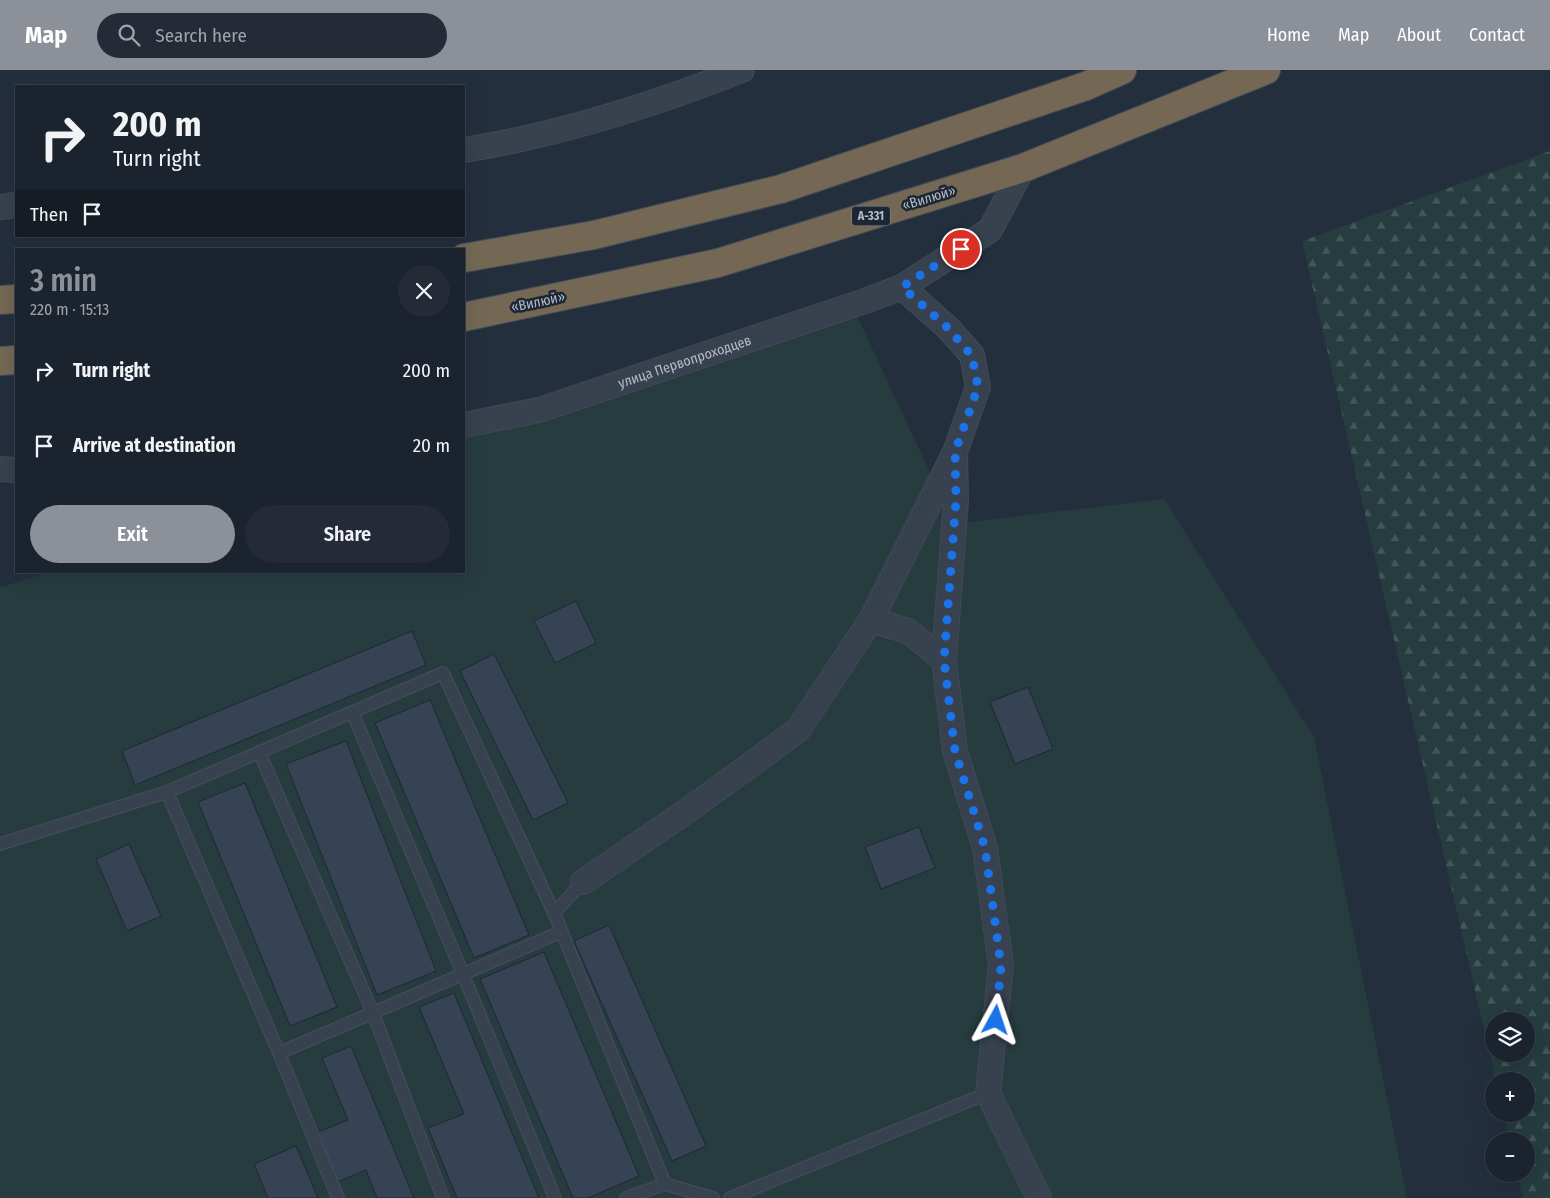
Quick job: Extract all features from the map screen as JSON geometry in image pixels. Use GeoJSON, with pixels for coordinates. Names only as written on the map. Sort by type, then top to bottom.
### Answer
{"type":"FeatureCollection","features":[{"type":"Feature","properties":{"kind":"highway"},"geometry":{"type":"LineString","coordinates":[[465,258],[594,236],[781,188],[1086,86],[1122,70]]}},
{"type":"Feature","properties":{"kind":"highway","name":"«Вилюй»"},"geometry":{"type":"LineString","coordinates":[[465,317],[718,263],[1023,168],[1266,70]]}},
{"type":"Feature","properties":{"kind":"highway"},"geometry":{"type":"LineString","coordinates":[[0,300],[15,299]]}},
{"type":"Feature","properties":{"kind":"highway"},"geometry":{"type":"LineString","coordinates":[[0,361],[15,360]]}},
{"type":"Feature","properties":{"kind":"street"},"geometry":{"type":"LineString","coordinates":[[465,150],[553,131],[645,106],[742,70]]}},
{"type":"Feature","properties":{"kind":"street","name":"улица Первопроходцев"},"geometry":{"type":"LineString","coordinates":[[465,426],[539,410],[902,287],[990,230],[1023,168]]}},
{"type":"Feature","properties":{"kind":"street"},"geometry":{"type":"LineString","coordinates":[[0,206],[15,205]]}},
{"type":"Feature","properties":{"kind":"street"},"geometry":{"type":"LineString","coordinates":[[583,882],[694,806],[798,730],[871,620],[955,452],[978,387],[972,356],[948,328],[902,287]]}},
{"type":"Feature","properties":{"kind":"street"},"geometry":{"type":"LineString","coordinates":[[955,452],[956,500],[944,660],[955,751],[985,848],[1001,966],[988,1093],[1039,1198]]}},
{"type":"Feature","properties":{"kind":"street"},"geometry":{"type":"LineString","coordinates":[[0,469],[15,470]]}},
{"type":"Feature","properties":{"kind":"street"},"geometry":{"type":"LineString","coordinates":[[871,620],[908,631],[944,660]]}},
{"type":"Feature","properties":{"kind":"lane"},"geometry":{"type":"LineString","coordinates":[[0,844],[167,792],[443,673],[554,913],[665,1184]]}},
{"type":"Feature","properties":{"kind":"lane"},"geometry":{"type":"LineString","coordinates":[[352,712],[555,1198]]}},
{"type":"Feature","properties":{"kind":"lane"},"geometry":{"type":"LineString","coordinates":[[259,752],[373,1013],[443,1198]]}},
{"type":"Feature","properties":{"kind":"lane"},"geometry":{"type":"LineString","coordinates":[[167,792],[279,1053],[338,1198]]}},
{"type":"Feature","properties":{"kind":"lane"},"geometry":{"type":"LineString","coordinates":[[554,913],[583,882]]}},
{"type":"Feature","properties":{"kind":"lane"},"geometry":{"type":"LineString","coordinates":[[279,1053],[561,932]]}},
{"type":"Feature","properties":{"kind":"lane"},"geometry":{"type":"LineString","coordinates":[[730,1198],[988,1093]]}},
{"type":"Feature","properties":{"kind":"lane"},"geometry":{"type":"LineString","coordinates":[[626,1198],[665,1184],[713,1198]]}},
{"type":"Feature","properties":{"kind":"green space"},"geometry":{"type":"Polygon","coordinates":[[[1550,151],[1550,1198],[1523,1198],[1520,1182],[1535,1182],[1535,1132],[1508,1132],[1506,1122],[1535,1122],[1535,1072],[1494,1072],[1492,1062],[1535,1062],[1535,1012],[1485,1012],[1485,1033],[1302,241],[1550,151]]]}},
{"type":"Feature","properties":{"kind":"green space"},"geometry":{"type":"Polygon","coordinates":[[[850,301],[954,524],[1164,499],[1314,737],[1407,1198],[0,1198],[0,588],[43,573],[465,573],[465,431],[850,301]]]}},
{"type":"Feature","properties":{"kind":"building"},"geometry":{"type":"Polygon","coordinates":[[[576,601],[596,643],[555,663],[534,621],[576,601]]]}},
{"type":"Feature","properties":{"kind":"building"},"geometry":{"type":"Polygon","coordinates":[[[412,631],[426,665],[135,785],[122,751],[412,631]]]}},
{"type":"Feature","properties":{"kind":"building"},"geometry":{"type":"Polygon","coordinates":[[[494,654],[568,803],[533,820],[460,671],[494,654]]]}},
{"type":"Feature","properties":{"kind":"building"},"geometry":{"type":"Polygon","coordinates":[[[1028,687],[1053,749],[1015,764],[990,702],[1028,687]]]}},
{"type":"Feature","properties":{"kind":"building"},"geometry":{"type":"Polygon","coordinates":[[[430,700],[529,935],[474,958],[375,723],[430,700]]]}},
{"type":"Feature","properties":{"kind":"building"},"geometry":{"type":"Polygon","coordinates":[[[346,741],[436,971],[377,995],[286,764],[346,741]]]}},
{"type":"Feature","properties":{"kind":"building"},"geometry":{"type":"Polygon","coordinates":[[[245,783],[337,1007],[290,1026],[198,802],[245,783]]]}},
{"type":"Feature","properties":{"kind":"building"},"geometry":{"type":"Polygon","coordinates":[[[919,827],[935,868],[881,889],[865,847],[919,827]]]}},
{"type":"Feature","properties":{"kind":"building"},"geometry":{"type":"Polygon","coordinates":[[[129,844],[161,916],[127,931],[96,859],[129,844]]]}},
{"type":"Feature","properties":{"kind":"building"},"geometry":{"type":"Polygon","coordinates":[[[609,925],[706,1146],[672,1161],[574,941],[609,925]]]}},
{"type":"Feature","properties":{"kind":"building"},"geometry":{"type":"Polygon","coordinates":[[[544,952],[639,1176],[588,1198],[573,1198],[480,979],[544,952]]]}},
{"type":"Feature","properties":{"kind":"building"},"geometry":{"type":"Polygon","coordinates":[[[454,993],[539,1198],[457,1198],[428,1128],[464,1114],[419,1007],[454,993]]]}},
{"type":"Feature","properties":{"kind":"building"},"geometry":{"type":"Polygon","coordinates":[[[351,1046],[414,1198],[377,1198],[366,1170],[337,1182],[316,1133],[348,1120],[322,1058],[351,1046]]]}},
{"type":"Feature","properties":{"kind":"building"},"geometry":{"type":"Polygon","coordinates":[[[296,1146],[318,1198],[268,1198],[254,1164],[296,1146]]]}},
{"type":"Feature","properties":{"kind":"route"},"geometry":{"type":"LineString","coordinates":[[961,249],[902,287],[948,328],[972,356],[978,387],[955,452],[956,500],[944,660],[955,751],[985,848],[1001,966],[996,1020]]}}]}
